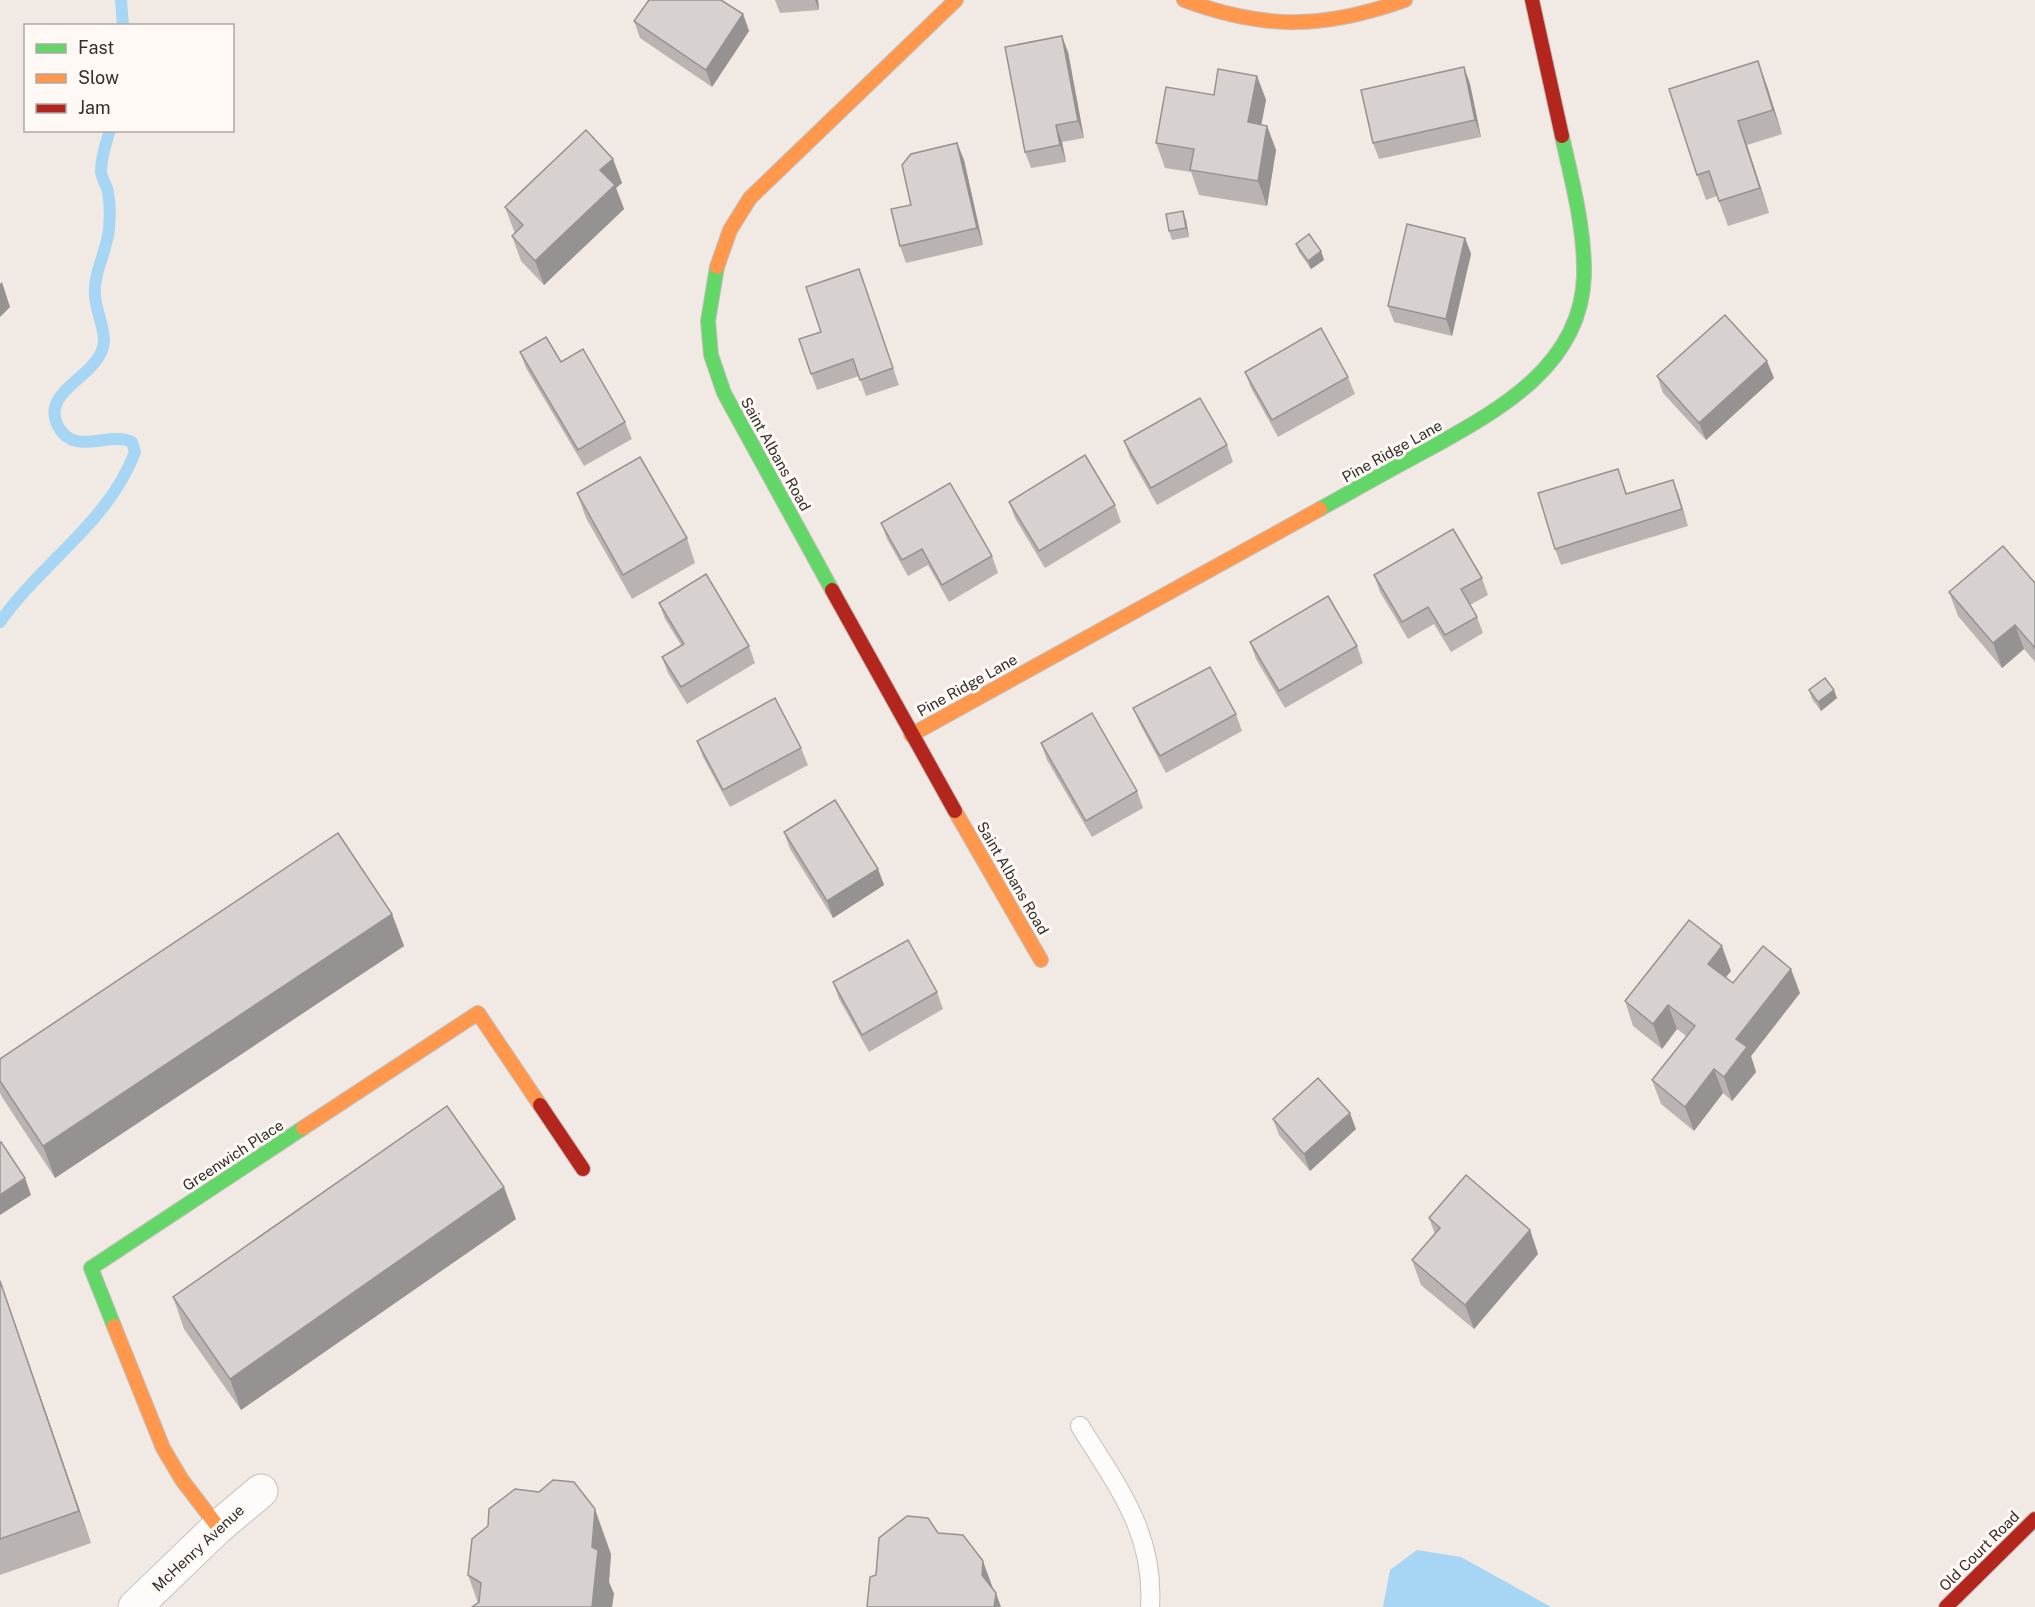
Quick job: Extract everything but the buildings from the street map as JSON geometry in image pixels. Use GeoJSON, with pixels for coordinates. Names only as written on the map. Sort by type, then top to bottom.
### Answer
{"type":"FeatureCollection","features":[{"type":"Feature","properties":{"kind":"street","name":"Saint Albans Road"},"geometry":{"type":"LineString","coordinates":[[956,0],[750,198],[719,256],[708,321],[711,355],[724,393],[911,735],[1041,960]]}},
{"type":"Feature","properties":{"kind":"street"},"geometry":{"type":"LineString","coordinates":[[1184,0],[1219,15],[1274,25],[1341,22],[1404,0]]}},
{"type":"Feature","properties":{"kind":"street","name":"Pine Ridge Lane"},"geometry":{"type":"LineString","coordinates":[[911,735],[1481,420],[1513,399],[1543,372],[1562,346],[1576,314],[1584,278],[1583,233],[1532,0]]}},
{"type":"Feature","properties":{"kind":"street","name":"Greenwich Place"},"geometry":{"type":"LineString","coordinates":[[218,1527],[182,1480],[163,1448],[91,1268],[478,1013],[583,1170]]}},
{"type":"Feature","properties":{"kind":"street","name":"McHenry Avenue"},"geometry":{"type":"LineString","coordinates":[[135,1607],[218,1527],[261,1491]]}},
{"type":"Feature","properties":{"kind":"street","name":"Old Court Road"},"geometry":{"type":"LineString","coordinates":[[1946,1607],[2035,1519]]}},
{"type":"Feature","properties":{"kind":"lane"},"geometry":{"type":"LineString","coordinates":[[1080,1426],[1124,1498],[1144,1539],[1151,1581],[1150,1607]]}},
{"type":"Feature","properties":{"kind":"water"},"geometry":{"type":"Polygon","coordinates":[[[1417,1550],[1461,1557],[1551,1607],[1383,1607],[1390,1570],[1417,1550]]]}},
{"type":"Feature","properties":{"kind":"waterway"},"geometry":{"type":"LineString","coordinates":[[121,0],[123,24]]}},
{"type":"Feature","properties":{"kind":"waterway"},"geometry":{"type":"LineString","coordinates":[[0,622],[17,600],[74,541],[109,500],[135,452],[132,442],[123,439],[92,442],[73,440],[65,435],[58,426],[54,413],[57,402],[64,392],[101,353],[104,341],[95,287],[109,229],[109,196],[101,171],[109,132]]}},
{"type":"Feature","properties":{"kind":"traffic: fast"},"geometry":{"type":"LineString","coordinates":[[1320,509],[1454,435],[1507,402],[1551,361],[1568,336],[1579,308],[1584,258],[1577,205],[1562,136]]}},
{"type":"Feature","properties":{"kind":"traffic: fast"},"geometry":{"type":"LineString","coordinates":[[717,267],[708,321],[711,355],[724,393],[832,590]]}},
{"type":"Feature","properties":{"kind":"traffic: fast"},"geometry":{"type":"LineString","coordinates":[[114,1326],[91,1268],[303,1128]]}},
{"type":"Feature","properties":{"kind":"traffic: slow"},"geometry":{"type":"LineString","coordinates":[[717,267],[730,230],[750,198],[956,0]]}},
{"type":"Feature","properties":{"kind":"traffic: slow"},"geometry":{"type":"LineString","coordinates":[[1184,0],[1241,17],[1295,22],[1321,21],[1348,16],[1405,0]]}},
{"type":"Feature","properties":{"kind":"traffic: slow"},"geometry":{"type":"LineString","coordinates":[[911,735],[1320,509]]}},
{"type":"Feature","properties":{"kind":"traffic: slow"},"geometry":{"type":"LineString","coordinates":[[955,811],[1041,960]]}},
{"type":"Feature","properties":{"kind":"traffic: slow"},"geometry":{"type":"LineString","coordinates":[[303,1128],[478,1013],[540,1105]]}},
{"type":"Feature","properties":{"kind":"traffic: slow"},"geometry":{"type":"LineString","coordinates":[[114,1326],[163,1448],[182,1480],[218,1527]]}},
{"type":"Feature","properties":{"kind":"traffic: jam"},"geometry":{"type":"LineString","coordinates":[[1532,0],[1562,136]]}},
{"type":"Feature","properties":{"kind":"traffic: jam"},"geometry":{"type":"LineString","coordinates":[[832,590],[955,811]]}},
{"type":"Feature","properties":{"kind":"traffic: jam"},"geometry":{"type":"LineString","coordinates":[[540,1105],[583,1169]]}},
{"type":"Feature","properties":{"kind":"traffic: jam"},"geometry":{"type":"LineString","coordinates":[[1946,1607],[2035,1519]]}}]}
